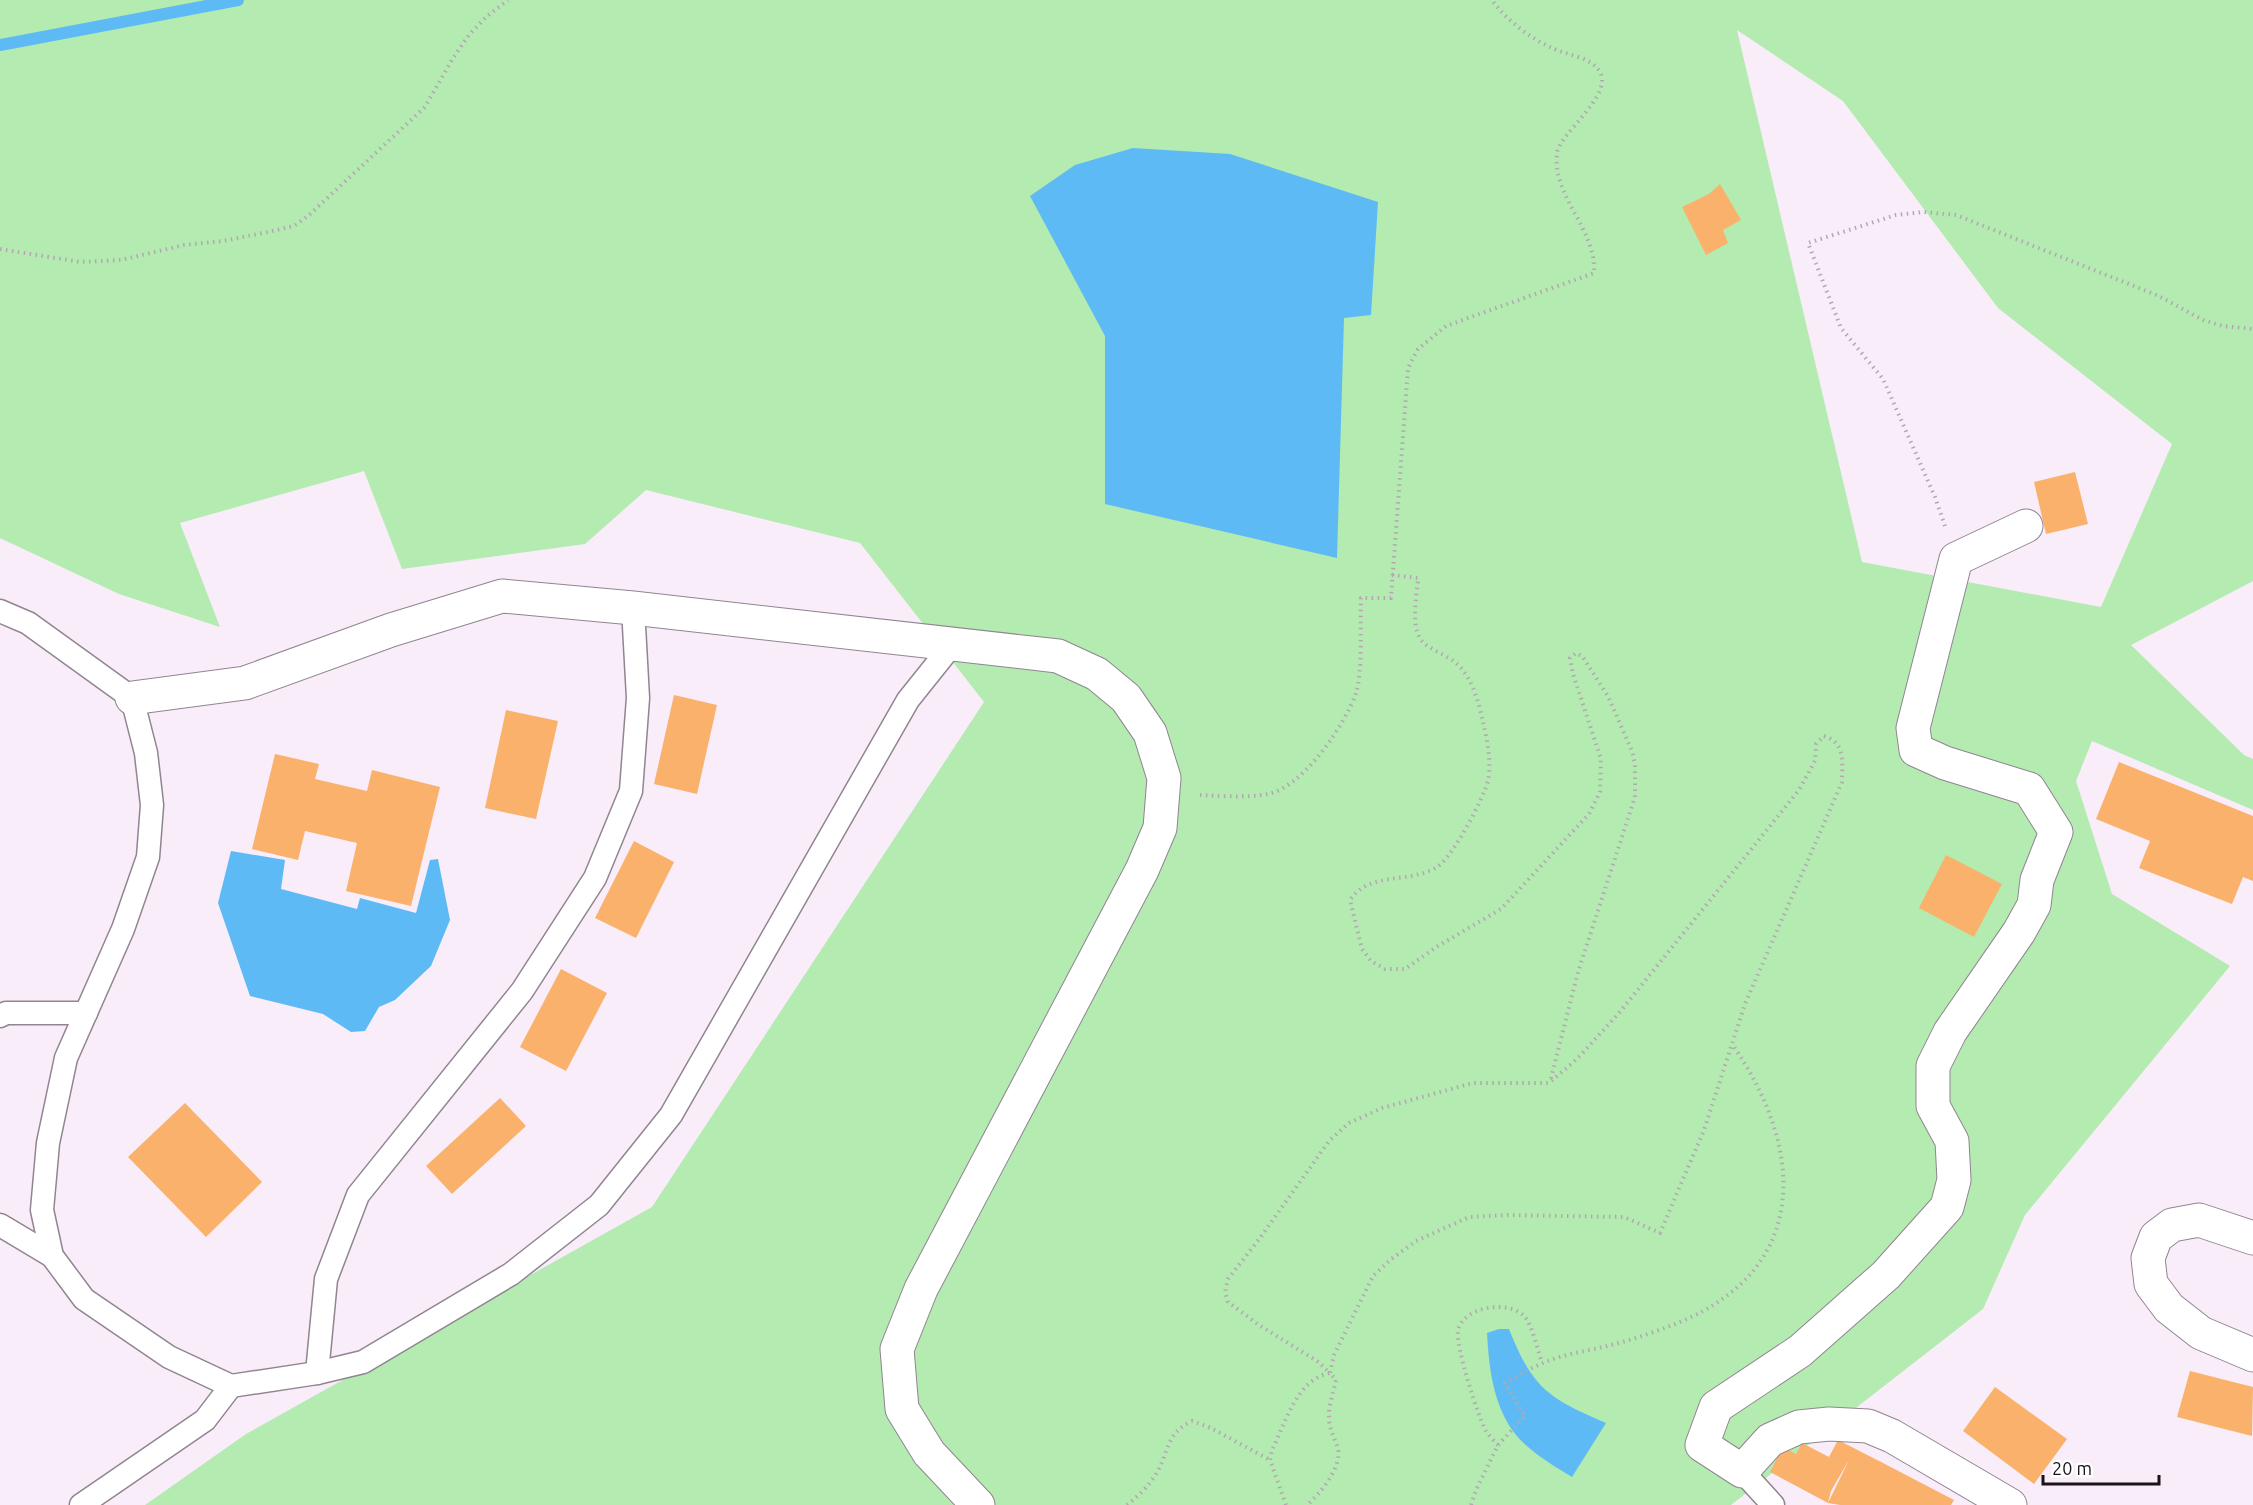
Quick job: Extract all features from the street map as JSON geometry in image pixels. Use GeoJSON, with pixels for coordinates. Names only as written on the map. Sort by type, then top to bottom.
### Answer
{"type":"FeatureCollection","features":[{"type":"Feature","properties":{"kind":"street"},"geometry":{"type":"LineString","coordinates":[[2010,1505],[1892,1436],[1868,1426],[1829,1424],[1799,1427],[1770,1440],[1742,1471],[1702,1445],[1716,1407],[1800,1351],[1886,1275],[1947,1207],[1954,1180],[1952,1141],[1933,1106],[1932,1066],[1950,1032],[2019,932],[2034,905],[2037,880],[2056,832],[2029,789],[1945,763],[1916,750],[1913,728],[1956,559],[2026,526]]}},
{"type":"Feature","properties":{"kind":"street"},"geometry":{"type":"LineString","coordinates":[[132,698],[245,683],[391,630],[502,596],[633,608],[1058,656],[1097,674],[1126,698],[1150,733],[1164,778],[1160,828],[1142,870],[921,1289],[897,1349],[902,1409],[929,1453],[978,1505]]}},
{"type":"Feature","properties":{"kind":"street"},"geometry":{"type":"LineString","coordinates":[[2253,1238],[2199,1220],[2172,1224],[2156,1237],[2148,1258],[2151,1284],[2169,1308],[2201,1333],[2253,1355]]}},
{"type":"Feature","properties":{"kind":"lane"},"geometry":{"type":"LineString","coordinates":[[317,1373],[326,1279],[358,1195],[522,992],[595,879],[631,791],[638,698],[633,608]]}},
{"type":"Feature","properties":{"kind":"lane"},"geometry":{"type":"LineString","coordinates":[[0,611],[28,623],[132,698],[146,753],[152,805],[148,857],[123,929],[66,1058],[48,1143],[42,1210],[52,1256]]}},
{"type":"Feature","properties":{"kind":"lane"},"geometry":{"type":"LineString","coordinates":[[0,1225],[52,1256],[84,1299],[169,1357],[231,1386],[317,1373],[363,1362],[511,1274],[599,1205],[671,1115],[908,700],[952,645]]}},
{"type":"Feature","properties":{"kind":"lane"},"geometry":{"type":"LineString","coordinates":[[0,1016],[6,1013],[86,1012]]}},
{"type":"Feature","properties":{"kind":"lane"},"geometry":{"type":"LineString","coordinates":[[81,1505],[205,1420],[231,1386]]}},
{"type":"Feature","properties":{"kind":"lane"},"geometry":{"type":"LineString","coordinates":[[1742,1471],[1773,1505]]}},
{"type":"Feature","properties":{"kind":"path"},"geometry":{"type":"LineString","coordinates":[[0,249],[80,262],[120,260],[184,244],[223,241],[294,226],[308,216],[426,107],[453,58],[469,35],[486,17],[508,0]]}},
{"type":"Feature","properties":{"kind":"path"},"geometry":{"type":"LineString","coordinates":[[1162,794],[1237,796],[1271,794],[1301,777],[1338,731],[1357,692],[1361,598],[1391,598],[1408,368],[1418,349],[1446,326],[1594,273],[1595,257],[1557,172],[1557,150],[1596,98],[1602,84],[1600,72],[1589,62],[1551,48],[1524,31],[1492,0]]}},
{"type":"Feature","properties":{"kind":"path"},"geometry":{"type":"LineString","coordinates":[[1956,559],[1935,497],[1883,379],[1841,327],[1808,243],[1896,215],[1924,212],[1956,215],[2159,296],[2203,321],[2253,329]]}},
{"type":"Feature","properties":{"kind":"path"},"geometry":{"type":"LineString","coordinates":[[1392,575],[1418,578],[1416,625],[1422,641],[1458,664],[1473,688],[1486,738],[1488,781],[1473,815],[1449,855],[1438,867],[1367,885],[1356,891],[1350,900],[1362,949],[1371,961],[1385,969],[1405,969],[1438,946],[1501,909],[1589,814],[1600,792],[1601,759],[1573,674],[1570,658],[1576,653],[1582,656],[1608,696],[1632,752],[1635,764],[1635,797],[1578,972],[1550,1083]]}},
{"type":"Feature","properties":{"kind":"path"},"geometry":{"type":"LineString","coordinates":[[1307,1505],[1319,1495],[1339,1460],[1328,1415],[1336,1380],[1317,1361],[1259,1325],[1228,1302],[1225,1292],[1228,1279],[1329,1141],[1349,1123],[1382,1108],[1473,1083],[1550,1083],[1577,1059],[1619,1012],[1799,790],[1815,761],[1816,744],[1824,736],[1833,739],[1841,752],[1842,782],[1745,1004],[1704,1130],[1659,1233],[1624,1218],[1507,1215],[1469,1218],[1416,1241],[1373,1276],[1334,1355],[1330,1373]]}},
{"type":"Feature","properties":{"kind":"path"},"geometry":{"type":"LineString","coordinates":[[1471,1505],[1498,1445],[1525,1416],[1505,1383],[1542,1363],[1650,1334],[1700,1312],[1717,1303],[1742,1283],[1757,1267],[1772,1242],[1782,1218],[1783,1159],[1761,1090],[1732,1043]]}},
{"type":"Feature","properties":{"kind":"path"},"geometry":{"type":"LineString","coordinates":[[1498,1445],[1487,1432],[1474,1404],[1461,1355],[1458,1330],[1468,1315],[1485,1308],[1510,1306],[1525,1316],[1542,1363]]}},
{"type":"Feature","properties":{"kind":"path"},"geometry":{"type":"LineString","coordinates":[[1286,1505],[1270,1460],[1272,1450],[1303,1388],[1321,1375],[1330,1373]]}},
{"type":"Feature","properties":{"kind":"path"},"geometry":{"type":"LineString","coordinates":[[1127,1505],[1149,1485],[1158,1472],[1167,1444],[1181,1426],[1192,1421],[1211,1428],[1270,1460]]}},
{"type":"Feature","properties":{"kind":"green space"},"geometry":{"type":"Polygon","coordinates":[[[0,0],[2253,0],[2253,581],[2131,645],[2244,755],[2253,759],[2253,810],[2092,741],[2076,781],[2112,894],[2230,966],[2025,1215],[1983,1309],[1731,1505],[145,1505],[246,1434],[652,1207],[984,702],[860,543],[646,490],[585,544],[402,569],[364,471],[180,523],[220,627],[119,594],[0,538],[0,0]],[[1737,30],[1862,562],[2101,607],[2172,444],[1998,308],[1843,101],[1737,30]]]}},
{"type":"Feature","properties":{"kind":"water"},"geometry":{"type":"Polygon","coordinates":[[[1133,148],[1230,154],[1378,202],[1371,315],[1344,318],[1337,558],[1105,504],[1105,336],[1030,196],[1075,165],[1133,148]]]}},
{"type":"Feature","properties":{"kind":"water"},"geometry":{"type":"Polygon","coordinates":[[[231,851],[285,860],[281,889],[357,909],[360,898],[416,913],[430,860],[438,859],[450,920],[431,966],[395,1000],[379,1007],[365,1031],[351,1032],[323,1014],[250,996],[218,903],[231,851]]]}},
{"type":"Feature","properties":{"kind":"water"},"geometry":{"type":"Polygon","coordinates":[[[1509,1329],[1526,1365],[1545,1389],[1570,1406],[1606,1423],[1572,1477],[1528,1447],[1516,1435],[1502,1412],[1491,1373],[1487,1333],[1509,1329]]]}},
{"type":"Feature","properties":{"kind":"building"},"geometry":{"type":"Polygon","coordinates":[[[1720,184],[1741,220],[1723,230],[1728,243],[1706,255],[1682,207],[1709,194],[1720,184]]]}},
{"type":"Feature","properties":{"kind":"building"},"geometry":{"type":"Polygon","coordinates":[[[2075,472],[2088,524],[2046,534],[2034,482],[2075,472]]]}},
{"type":"Feature","properties":{"kind":"building"},"geometry":{"type":"Polygon","coordinates":[[[674,695],[717,705],[697,794],[654,784],[674,695]]]}},
{"type":"Feature","properties":{"kind":"building"},"geometry":{"type":"Polygon","coordinates":[[[506,710],[558,721],[536,819],[485,808],[506,710]]]}},
{"type":"Feature","properties":{"kind":"building"},"geometry":{"type":"Polygon","coordinates":[[[275,754],[319,764],[315,779],[367,791],[372,770],[440,787],[411,906],[346,891],[357,843],[305,831],[298,860],[252,849],[275,754]]]}},
{"type":"Feature","properties":{"kind":"building"},"geometry":{"type":"Polygon","coordinates":[[[2119,762],[2253,816],[2253,881],[2243,877],[2232,904],[2139,868],[2150,841],[2096,819],[2119,762]]]}},
{"type":"Feature","properties":{"kind":"building"},"geometry":{"type":"Polygon","coordinates":[[[634,841],[674,862],[636,938],[595,918],[634,841]]]}},
{"type":"Feature","properties":{"kind":"building"},"geometry":{"type":"Polygon","coordinates":[[[1946,855],[2002,884],[1974,937],[1919,908],[1946,855]]]}},
{"type":"Feature","properties":{"kind":"building"},"geometry":{"type":"Polygon","coordinates":[[[561,969],[607,993],[566,1071],[520,1047],[561,969]]]}},
{"type":"Feature","properties":{"kind":"building"},"geometry":{"type":"Polygon","coordinates":[[[500,1098],[526,1126],[452,1194],[426,1166],[500,1098]]]}},
{"type":"Feature","properties":{"kind":"building"},"geometry":{"type":"Polygon","coordinates":[[[185,1103],[262,1182],[206,1237],[128,1157],[185,1103]]]}},
{"type":"Feature","properties":{"kind":"building"},"geometry":{"type":"Polygon","coordinates":[[[2190,1371],[2253,1387],[2252,1436],[2177,1417],[2190,1371]]]}},
{"type":"Feature","properties":{"kind":"building"},"geometry":{"type":"Polygon","coordinates":[[[1995,1387],[2067,1439],[2034,1484],[1963,1431],[1995,1387]]]}},
{"type":"Feature","properties":{"kind":"building"},"geometry":{"type":"Polygon","coordinates":[[[1838,1440],[1954,1500],[1951,1505],[1840,1505],[1828,1503],[1770,1472],[1783,1447],[1796,1454],[1802,1443],[1829,1457],[1838,1440]],[[1849,1460],[1831,1491],[1828,1503],[1849,1460]]]}},
{"type":"Feature","properties":{"kind":"waterway"},"geometry":{"type":"LineString","coordinates":[[0,45],[238,0]]}}]}
